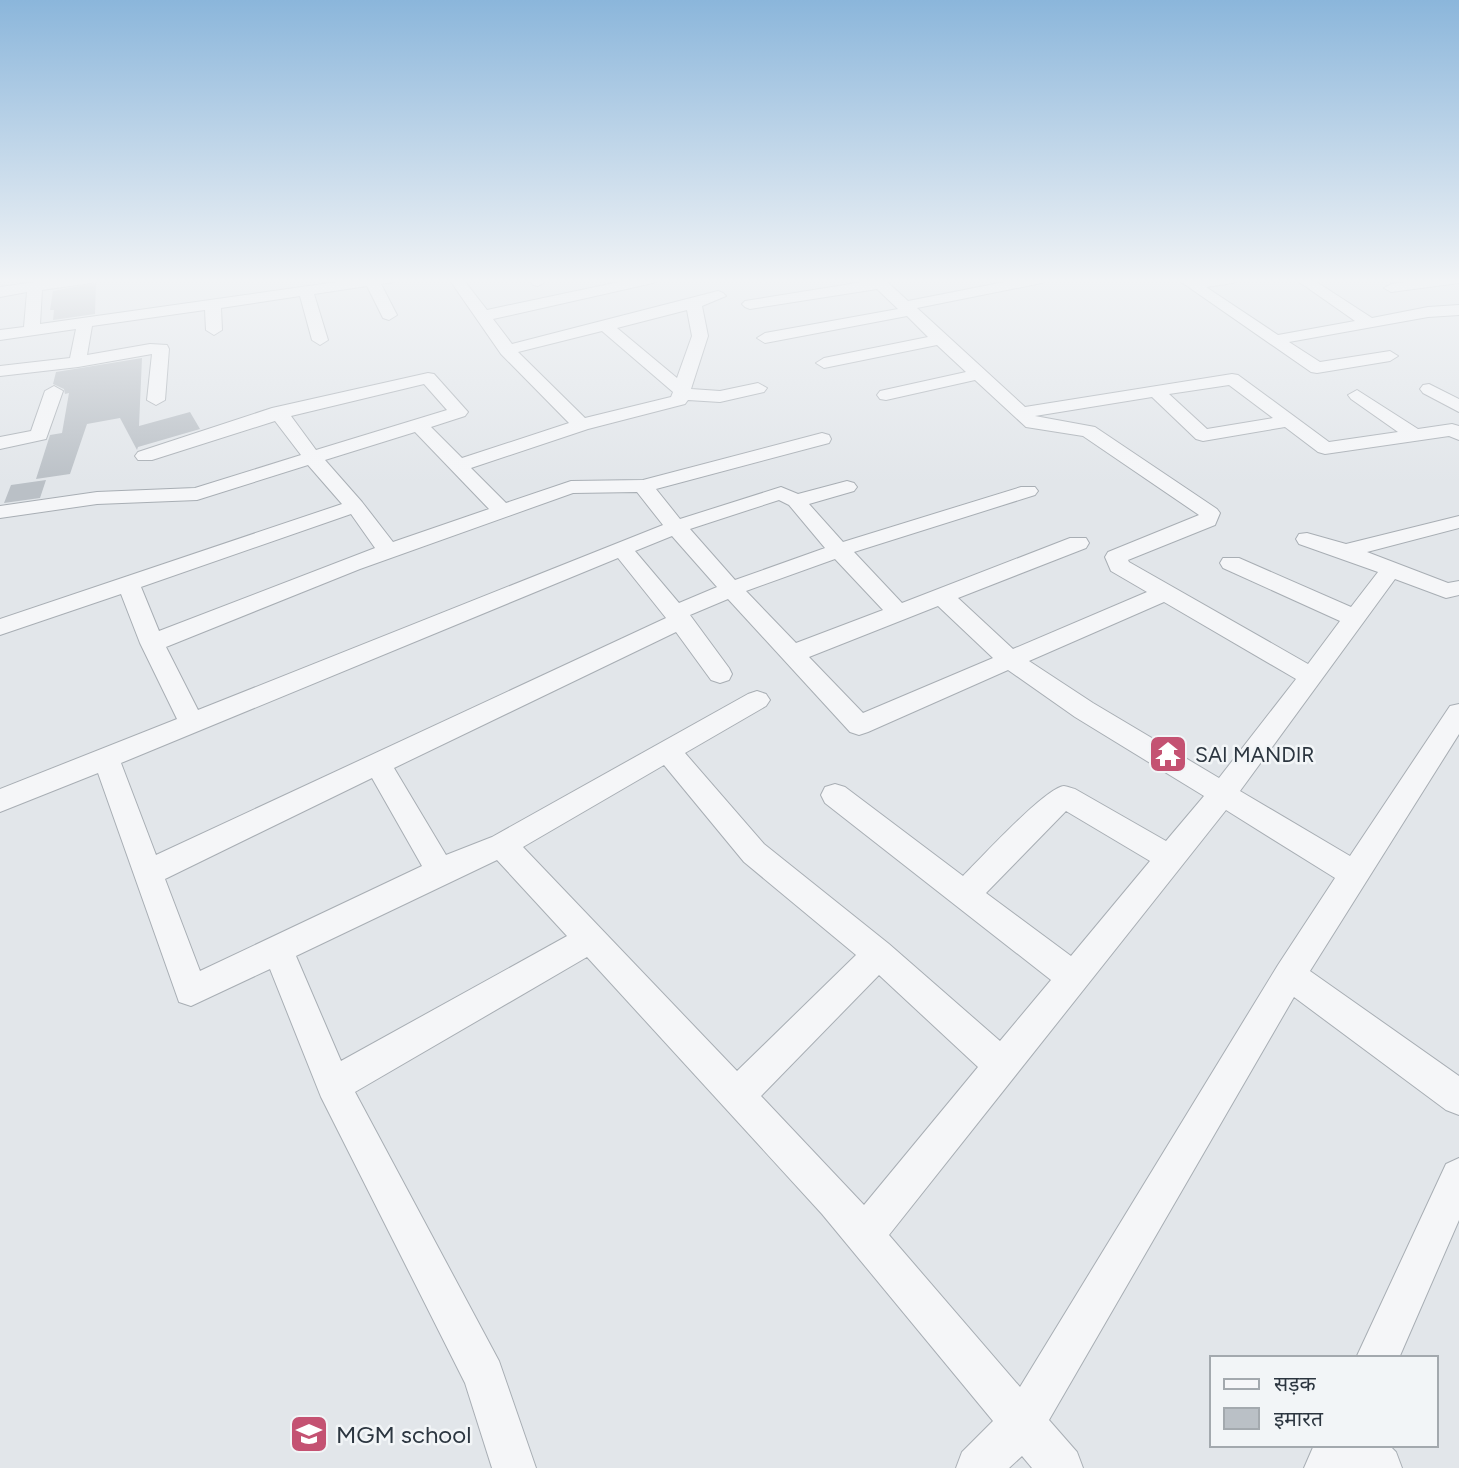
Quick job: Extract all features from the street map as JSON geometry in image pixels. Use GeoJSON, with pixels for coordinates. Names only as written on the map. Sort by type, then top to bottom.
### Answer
{"type":"FeatureCollection","features":[{"type":"Feature","properties":{"kind":"street"},"geometry":{"type":"LineString","coordinates":[[78,362],[80,348]]}},
{"type":"Feature","properties":{"kind":"street"},"geometry":{"type":"LineString","coordinates":[[508,349],[514,348]]}},
{"type":"Feature","properties":{"kind":"street"},"geometry":{"type":"LineString","coordinates":[[630,348],[682,392],[696,398],[711,399],[758,388]]}},
{"type":"Feature","properties":{"kind":"street"},"geometry":{"type":"LineString","coordinates":[[458,466],[581,425],[679,400],[696,348]]}},
{"type":"Feature","properties":{"kind":"street"},"geometry":{"type":"LineString","coordinates":[[824,363],[900,348]]}},
{"type":"Feature","properties":{"kind":"street"},"geometry":{"type":"LineString","coordinates":[[950,348],[1032,423],[1088,431],[1210,513],[1209,522],[1116,557],[1119,566],[1311,677]]}},
{"type":"Feature","properties":{"kind":"street"},"geometry":{"type":"LineString","coordinates":[[1286,348],[1317,368],[1390,356]]}},
{"type":"Feature","properties":{"kind":"street"},"geometry":{"type":"LineString","coordinates":[[0,371],[161,349],[156,400]]}},
{"type":"Feature","properties":{"kind":"street"},"geometry":{"type":"LineString","coordinates":[[508,349],[581,425]]}},
{"type":"Feature","properties":{"kind":"street"},"geometry":{"type":"LineString","coordinates":[[886,395],[979,374]]}},
{"type":"Feature","properties":{"kind":"street"},"geometry":{"type":"LineString","coordinates":[[0,512],[97,498],[197,494],[458,412],[428,378],[355,392],[278,412],[145,456]]}},
{"type":"Feature","properties":{"kind":"street"},"geometry":{"type":"LineString","coordinates":[[1021,413],[1233,379],[1325,448],[1457,430]]}},
{"type":"Feature","properties":{"kind":"street"},"geometry":{"type":"LineString","coordinates":[[1429,389],[1459,407]]}},
{"type":"Feature","properties":{"kind":"street"},"geometry":{"type":"LineString","coordinates":[[0,443],[39,435],[54,391]]}},
{"type":"Feature","properties":{"kind":"street"},"geometry":{"type":"LineString","coordinates":[[1155,391],[1203,435],[1288,421]]}},
{"type":"Feature","properties":{"kind":"street"},"geometry":{"type":"LineString","coordinates":[[1357,395],[1413,435]]}},
{"type":"Feature","properties":{"kind":"street"},"geometry":{"type":"LineString","coordinates":[[278,412],[388,551]]}},
{"type":"Feature","properties":{"kind":"street"},"geometry":{"type":"LineString","coordinates":[[419,425],[501,510]]}},
{"type":"Feature","properties":{"kind":"street"},"geometry":{"type":"LineString","coordinates":[[152,643],[388,551],[571,487],[643,486],[822,439]]}},
{"type":"Feature","properties":{"kind":"street"},"geometry":{"type":"LineString","coordinates":[[643,486],[732,589],[859,725],[1166,593]]}},
{"type":"Feature","properties":{"kind":"street"},"geometry":{"type":"LineString","coordinates":[[796,501],[847,487]]}},
{"type":"Feature","properties":{"kind":"street"},"geometry":{"type":"LineString","coordinates":[[148,873],[378,764],[732,589],[839,551],[1028,491]]}},
{"type":"Feature","properties":{"kind":"street"},"geometry":{"type":"LineString","coordinates":[[0,801],[676,527],[781,493],[796,501],[839,551],[900,613]]}},
{"type":"Feature","properties":{"kind":"street"},"geometry":{"type":"LineString","coordinates":[[0,627],[355,506]]}},
{"type":"Feature","properties":{"kind":"street"},"geometry":{"type":"LineString","coordinates":[[1345,551],[1459,522]]}},
{"type":"Feature","properties":{"kind":"street"},"geometry":{"type":"LineString","coordinates":[[1307,539],[1455,594]]}},
{"type":"Feature","properties":{"kind":"street"},"geometry":{"type":"LineString","coordinates":[[792,654],[1078,543]]}},
{"type":"Feature","properties":{"kind":"street"},"geometry":{"type":"LineString","coordinates":[[622,549],[678,617],[720,674]]}},
{"type":"Feature","properties":{"kind":"street"},"geometry":{"type":"LineString","coordinates":[[1231,563],[1354,618]]}},
{"type":"Feature","properties":{"kind":"street"},"geometry":{"type":"LineString","coordinates":[[863,1235],[1253,756],[1391,569]]}},
{"type":"Feature","properties":{"kind":"street"},"geometry":{"type":"LineString","coordinates":[[129,584],[152,643],[192,723]]}},
{"type":"Feature","properties":{"kind":"street"},"geometry":{"type":"LineString","coordinates":[[942,596],[1010,660],[1084,710],[1354,874]]}},
{"type":"Feature","properties":{"kind":"street"},"geometry":{"type":"LineString","coordinates":[[106,758],[191,991],[440,871],[502,845],[757,700]]}},
{"type":"Feature","properties":{"kind":"street"},"geometry":{"type":"LineString","coordinates":[[978,1468],[1023,1423],[1289,975],[1459,713]]}},
{"type":"Feature","properties":{"kind":"street"},"geometry":{"type":"LineString","coordinates":[[667,751],[754,853],[878,954],[1001,1065]]}},
{"type":"Feature","properties":{"kind":"street"},"geometry":{"type":"LineString","coordinates":[[378,764],[440,871]]}},
{"type":"Feature","properties":{"kind":"street"},"geometry":{"type":"LineString","coordinates":[[835,796],[1073,977]]}},
{"type":"Feature","properties":{"kind":"street"},"geometry":{"type":"LineString","coordinates":[[965,894],[1046,811],[1065,797],[1170,858]]}},
{"type":"Feature","properties":{"kind":"street"},"geometry":{"type":"LineString","coordinates":[[502,845],[863,1235],[1061,1468]]}},
{"type":"Feature","properties":{"kind":"street"},"geometry":{"type":"LineString","coordinates":[[333,1085],[590,939]]}},
{"type":"Feature","properties":{"kind":"street"},"geometry":{"type":"LineString","coordinates":[[278,950],[333,1085],[484,1376],[514,1468]]}},
{"type":"Feature","properties":{"kind":"street"},"geometry":{"type":"LineString","coordinates":[[737,1096],[878,954]]}},
{"type":"Feature","properties":{"kind":"street"},"geometry":{"type":"LineString","coordinates":[[1289,975],[1459,1097]]}},
{"type":"Feature","properties":{"kind":"street"},"geometry":{"type":"LineString","coordinates":[[1378,1356],[1459,1177]]}},
{"type":"Feature","properties":{"kind":"street"},"geometry":{"type":"LineString","coordinates":[[1326,1468],[1336,1447]]}},
{"type":"Feature","properties":{"kind":"street"},"geometry":{"type":"LineString","coordinates":[[1359,1447],[1380,1468]]}},
{"type":"Feature","properties":{"kind":"building"},"geometry":{"type":"Polygon","coordinates":[[[142,358],[139,426],[190,412],[200,429],[138,447],[137,450],[120,418],[87,424],[70,474],[36,479],[50,435],[62,433],[69,393],[65,394],[64,389],[53,384],[56,372],[142,358]]]}},
{"type":"Feature","properties":{"kind":"building"},"geometry":{"type":"Polygon","coordinates":[[[46,480],[40,498],[4,503],[11,485],[46,480]]]}},
{"type":"Feature","properties":{"kind":"place","name":"SAI MANDIR"},"geometry":{"type":"Point","coordinates":[1168,754]}},
{"type":"Feature","properties":{"kind":"place","name":"MGM school"},"geometry":{"type":"Point","coordinates":[309,1434]}}]}
